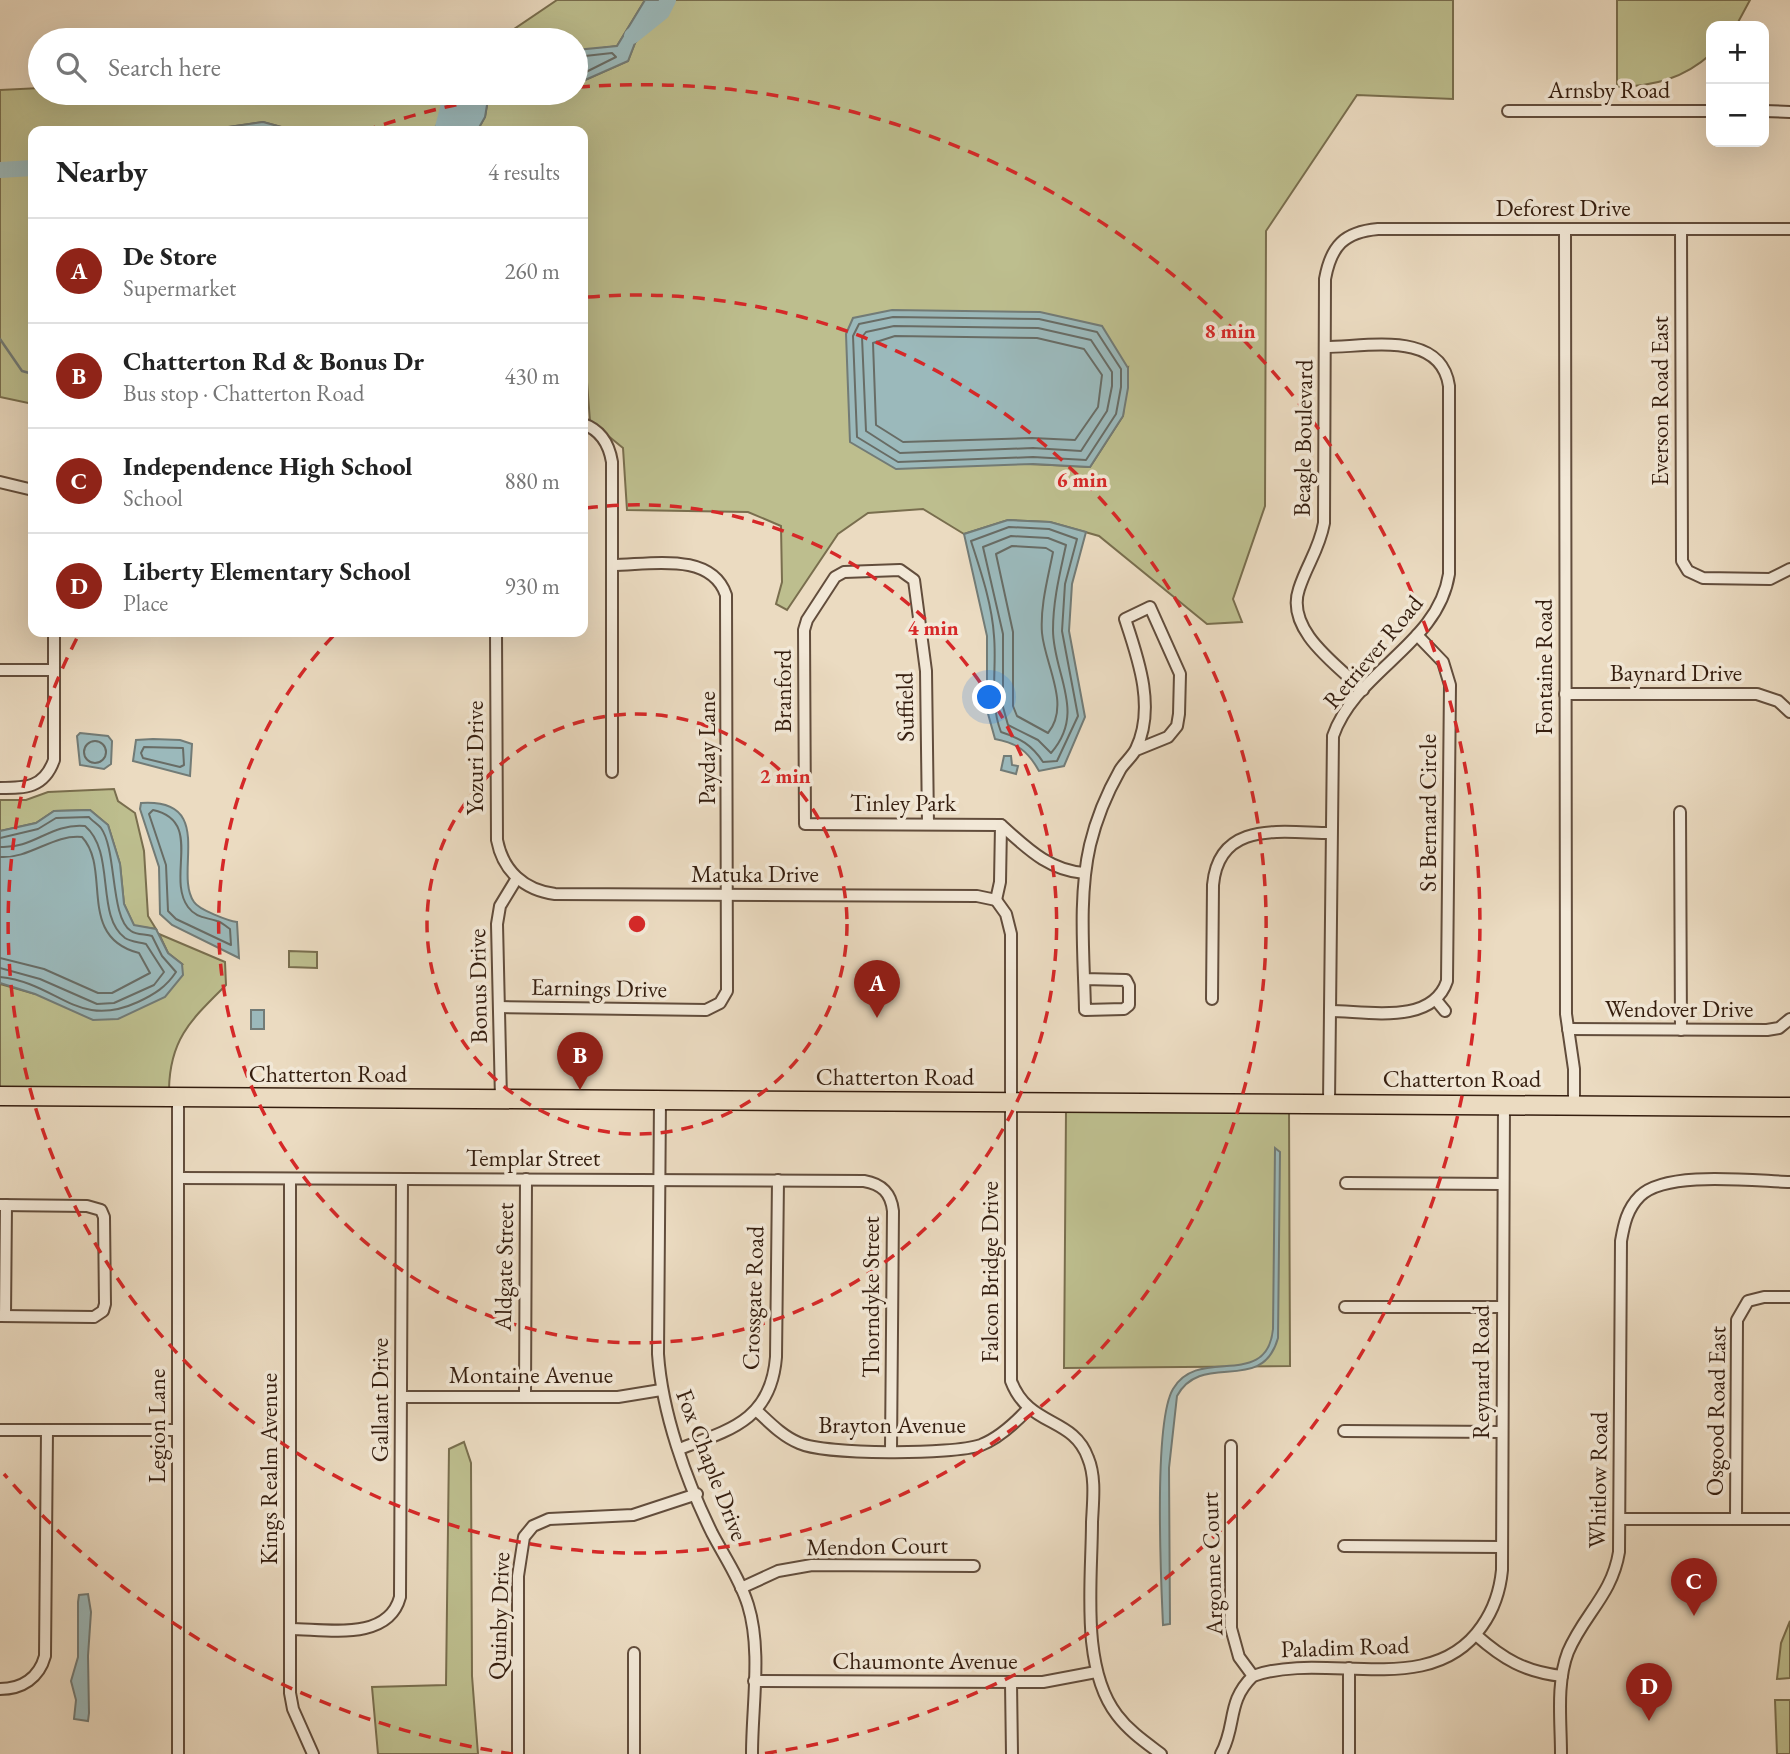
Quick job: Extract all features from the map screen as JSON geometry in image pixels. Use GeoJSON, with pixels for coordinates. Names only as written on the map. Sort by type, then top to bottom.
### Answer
{"type":"FeatureCollection","features":[{"type":"Feature","properties":{"kind":"main road","name":"Chatterton Road"},"geometry":{"type":"LineString","coordinates":[[0,1096],[1504,1103],[1790,1107]]}},
{"type":"Feature","properties":{"kind":"street","name":"Arnsby Road"},"geometry":{"type":"LineString","coordinates":[[1508,111],[1706,111]]}},
{"type":"Feature","properties":{"kind":"street"},"geometry":{"type":"LineString","coordinates":[[1769,111],[1790,111]]}},
{"type":"Feature","properties":{"kind":"street","name":"Deforest Drive"},"geometry":{"type":"LineString","coordinates":[[1339,243],[1352,234],[1378,229],[1790,229]]}},
{"type":"Feature","properties":{"kind":"street","name":"Fontaine Road"},"geometry":{"type":"LineString","coordinates":[[1565,229],[1564,694],[1568,1030],[1574,1069],[1574,1104]]}},
{"type":"Feature","properties":{"kind":"street","name":"Everson Road East"},"geometry":{"type":"LineString","coordinates":[[1681,229],[1681,549],[1684,575],[1703,579],[1770,579],[1790,569]]}},
{"type":"Feature","properties":{"kind":"street","name":"Beagle Boulevard"},"geometry":{"type":"LineString","coordinates":[[1339,243],[1332,253],[1325,279],[1324,523],[1314,559],[1298,590],[1297,608],[1301,624],[1311,638],[1363,690]]}},
{"type":"Feature","properties":{"kind":"street","name":"Retriever Road"},"geometry":{"type":"LineString","coordinates":[[1325,346],[1409,346],[1429,352],[1438,358],[1446,372],[1449,387],[1449,574],[1440,607],[1417,635],[1363,690],[1341,717],[1333,737],[1329,1102]]}},
{"type":"Feature","properties":{"kind":"street"},"geometry":{"type":"LineString","coordinates":[[588,427],[601,434],[609,447],[612,462],[612,772]]}},
{"type":"Feature","properties":{"kind":"street"},"geometry":{"type":"LineString","coordinates":[[0,482],[28,489]]}},
{"type":"Feature","properties":{"kind":"street","name":"Payday Lane"},"geometry":{"type":"LineString","coordinates":[[612,565],[699,566],[716,577],[726,595],[727,991],[712,1009],[698,1010]]}},
{"type":"Feature","properties":{"kind":"street","name":"Suffield"},"geometry":{"type":"LineString","coordinates":[[844,572],[900,570],[914,580],[926,671],[928,824]]}},
{"type":"Feature","properties":{"kind":"street","name":"Branford"},"geometry":{"type":"LineString","coordinates":[[805,824],[805,625],[835,577],[844,572]]}},
{"type":"Feature","properties":{"kind":"street"},"geometry":{"type":"LineString","coordinates":[[1084,979],[1126,980],[1129,986],[1129,1005],[1124,1009],[1085,1010],[1084,979],[1084,873],[1091,841],[1119,771],[1136,750],[1168,737],[1177,726],[1180,674],[1150,607],[1125,619],[1144,690],[1136,750]]}},
{"type":"Feature","properties":{"kind":"street","name":"St Bernard Circle"},"geometry":{"type":"LineString","coordinates":[[1417,635],[1443,662],[1450,685],[1448,975],[1436,1000]]}},
{"type":"Feature","properties":{"kind":"street"},"geometry":{"type":"LineString","coordinates":[[0,788],[32,787],[47,775],[54,760],[54,637]]}},
{"type":"Feature","properties":{"kind":"street","name":"Yozuri Drive"},"geometry":{"type":"LineString","coordinates":[[496,637],[497,840],[506,866],[517,878]]}},
{"type":"Feature","properties":{"kind":"street"},"geometry":{"type":"LineString","coordinates":[[0,670],[54,670]]}},
{"type":"Feature","properties":{"kind":"street","name":"Baynard Drive"},"geometry":{"type":"LineString","coordinates":[[1564,694],[1756,695],[1772,698],[1787,709]]}},
{"type":"Feature","properties":{"kind":"street"},"geometry":{"type":"LineString","coordinates":[[1680,812],[1681,1030]]}},
{"type":"Feature","properties":{"kind":"street","name":"Tinley Park"},"geometry":{"type":"LineString","coordinates":[[805,824],[1001,825]]}},
{"type":"Feature","properties":{"kind":"street"},"geometry":{"type":"LineString","coordinates":[[1001,825],[1051,865],[1084,873]]}},
{"type":"Feature","properties":{"kind":"street"},"geometry":{"type":"LineString","coordinates":[[996,900],[1000,882],[1001,825]]}},
{"type":"Feature","properties":{"kind":"street"},"geometry":{"type":"LineString","coordinates":[[1212,999],[1213,885],[1215,868],[1223,852],[1237,840],[1253,834],[1331,833]]}},
{"type":"Feature","properties":{"kind":"street","name":"Matuka Drive"},"geometry":{"type":"LineString","coordinates":[[517,878],[534,889],[555,894],[977,896],[996,900]]}},
{"type":"Feature","properties":{"kind":"street","name":"Bonus Drive"},"geometry":{"type":"LineString","coordinates":[[501,1099],[497,924],[500,906],[517,878]]}},
{"type":"Feature","properties":{"kind":"street","name":"Falcon Bridge Drive"},"geometry":{"type":"LineString","coordinates":[[996,900],[1006,914],[1011,934],[1009,1369],[1015,1391],[1028,1409]]}},
{"type":"Feature","properties":{"kind":"street"},"geometry":{"type":"LineString","coordinates":[[1329,1011],[1411,1011],[1436,1000],[1445,1011]]}},
{"type":"Feature","properties":{"kind":"street","name":"Earnings Drive"},"geometry":{"type":"LineString","coordinates":[[499,1007],[698,1010]]}},
{"type":"Feature","properties":{"kind":"street","name":"Wendover Drive"},"geometry":{"type":"LineString","coordinates":[[1568,1030],[1767,1030],[1779,1028],[1789,1020]]}},
{"type":"Feature","properties":{"kind":"street","name":"Legion Lane"},"geometry":{"type":"LineString","coordinates":[[178,1097],[178,1754]]}},
{"type":"Feature","properties":{"kind":"street","name":"Fox Chaple Drive"},"geometry":{"type":"LineString","coordinates":[[660,1100],[658,1354],[661,1390],[696,1494],[710,1529],[741,1588],[753,1625],[752,1754]]}},
{"type":"Feature","properties":{"kind":"street","name":"Reynard Road"},"geometry":{"type":"LineString","coordinates":[[1476,1635],[1496,1600],[1501,1583],[1504,1103]]}},
{"type":"Feature","properties":{"kind":"street","name":"Templar Street"},"geometry":{"type":"LineString","coordinates":[[178,1178],[864,1181],[885,1189]]}},
{"type":"Feature","properties":{"kind":"street","name":"Kings Realm Avenue"},"geometry":{"type":"LineString","coordinates":[[290,1179],[290,1693],[293,1709],[313,1754]]}},
{"type":"Feature","properties":{"kind":"street","name":"Gallant Drive"},"geometry":{"type":"LineString","coordinates":[[290,1629],[361,1629],[377,1626],[393,1621],[398,1604],[401,1589],[402,1179]]}},
{"type":"Feature","properties":{"kind":"street","name":"Aldgate Street"},"geometry":{"type":"LineString","coordinates":[[525,1397],[526,1179]]}},
{"type":"Feature","properties":{"kind":"street","name":"Crossgate Road"},"geometry":{"type":"LineString","coordinates":[[679,1449],[735,1427],[756,1410],[768,1393],[775,1365],[778,1180]]}},
{"type":"Feature","properties":{"kind":"street","name":"Whitlow Road"},"geometry":{"type":"LineString","coordinates":[[1561,1754],[1562,1676],[1577,1634],[1606,1593],[1615,1574],[1620,1519],[1621,1241],[1626,1217],[1639,1197],[1656,1185],[1675,1181],[1790,1182]]}},
{"type":"Feature","properties":{"kind":"street"},"geometry":{"type":"LineString","coordinates":[[1346,1183],[1503,1184]]}},
{"type":"Feature","properties":{"kind":"street","name":"Thorndyke Street"},"geometry":{"type":"LineString","coordinates":[[885,1189],[893,1211],[891,1450]]}},
{"type":"Feature","properties":{"kind":"street"},"geometry":{"type":"LineString","coordinates":[[3,1205],[93,1206],[103,1212],[105,1304],[100,1315],[2,1316],[3,1205]]}},
{"type":"Feature","properties":{"kind":"street","name":"Osgood Road East"},"geometry":{"type":"LineString","coordinates":[[1736,1519],[1737,1325],[1744,1305],[1758,1298],[1790,1297]]}},
{"type":"Feature","properties":{"kind":"street"},"geometry":{"type":"LineString","coordinates":[[1345,1307],[1502,1307]]}},
{"type":"Feature","properties":{"kind":"street","name":"Montaine Avenue"},"geometry":{"type":"LineString","coordinates":[[401,1397],[618,1397],[661,1390]]}},
{"type":"Feature","properties":{"kind":"street"},"geometry":{"type":"LineString","coordinates":[[1028,1409],[1082,1436],[1092,1475],[1092,1634],[1096,1672],[1116,1714],[1134,1734],[1161,1754]]}},
{"type":"Feature","properties":{"kind":"street","name":"Brayton Avenue"},"geometry":{"type":"LineString","coordinates":[[756,1410],[790,1439],[801,1444],[824,1449],[891,1450],[976,1447],[1013,1425],[1028,1409]]}},
{"type":"Feature","properties":{"kind":"street"},"geometry":{"type":"LineString","coordinates":[[0,1430],[178,1430]]}},
{"type":"Feature","properties":{"kind":"street"},"geometry":{"type":"LineString","coordinates":[[0,1689],[15,1688],[29,1681],[40,1668],[45,1656],[47,1430]]}},
{"type":"Feature","properties":{"kind":"street"},"geometry":{"type":"LineString","coordinates":[[1344,1431],[1502,1432]]}},
{"type":"Feature","properties":{"kind":"street","name":"Argonne Court"},"geometry":{"type":"LineString","coordinates":[[1231,1446],[1231,1628],[1239,1657],[1253,1675]]}},
{"type":"Feature","properties":{"kind":"street","name":"Quinby Drive"},"geometry":{"type":"LineString","coordinates":[[518,1754],[518,1576],[524,1537],[533,1526],[549,1519],[633,1515],[696,1494]]}},
{"type":"Feature","properties":{"kind":"street"},"geometry":{"type":"LineString","coordinates":[[1620,1519],[1790,1519]]}},
{"type":"Feature","properties":{"kind":"street"},"geometry":{"type":"LineString","coordinates":[[1344,1546],[1501,1547]]}},
{"type":"Feature","properties":{"kind":"street","name":"Mendon Court"},"geometry":{"type":"LineString","coordinates":[[741,1588],[778,1572],[812,1565],[974,1566]]}},
{"type":"Feature","properties":{"kind":"street"},"geometry":{"type":"LineString","coordinates":[[1476,1635],[1510,1663],[1528,1671],[1562,1676]]}},
{"type":"Feature","properties":{"kind":"street","name":"Paladim Road"},"geometry":{"type":"LineString","coordinates":[[1221,1754],[1229,1734],[1233,1703],[1253,1675],[1290,1668],[1403,1668],[1428,1664],[1463,1647],[1476,1635]]}},
{"type":"Feature","properties":{"kind":"street"},"geometry":{"type":"LineString","coordinates":[[634,1653],[634,1754]]}},
{"type":"Feature","properties":{"kind":"street"},"geometry":{"type":"LineString","coordinates":[[1349,1668],[1349,1754]]}},
{"type":"Feature","properties":{"kind":"street","name":"Chaumonte Avenue"},"geometry":{"type":"LineString","coordinates":[[754,1681],[1011,1683],[1062,1680],[1096,1672]]}},
{"type":"Feature","properties":{"kind":"street"},"geometry":{"type":"LineString","coordinates":[[1011,1683],[1012,1754]]}},
{"type":"Feature","properties":{"kind":"green space"},"geometry":{"type":"Polygon","coordinates":[[[557,0],[645,0],[617,46],[588,50],[588,28],[515,28],[557,0]]]}},
{"type":"Feature","properties":{"kind":"green space"},"geometry":{"type":"Polygon","coordinates":[[[663,0],[1453,0],[1453,99],[1357,95],[1266,231],[1265,506],[1233,599],[1242,622],[1207,624],[1099,536],[1050,522],[1008,520],[964,534],[923,509],[868,513],[838,534],[787,610],[776,604],[782,582],[781,526],[748,512],[627,510],[623,448],[590,421],[588,126],[480,126],[487,105],[588,105],[588,79],[628,61],[635,43],[663,0]],[[1128,368],[1033,464],[1090,467],[1123,416],[1128,368]]]}},
{"type":"Feature","properties":{"kind":"green space"},"geometry":{"type":"Polygon","coordinates":[[[1617,0],[1750,0],[1739,21],[1706,21],[1706,58],[1690,70],[1656,83],[1617,87],[1617,0]]]}},
{"type":"Feature","properties":{"kind":"green space"},"geometry":{"type":"Polygon","coordinates":[[[28,89],[28,105],[454,105],[436,126],[278,126],[263,122],[236,126],[28,126],[28,403],[0,397],[0,90],[28,89]]]}},
{"type":"Feature","properties":{"kind":"green space"},"geometry":{"type":"Polygon","coordinates":[[[114,789],[118,801],[135,813],[144,851],[148,916],[156,929],[134,926],[124,904],[120,864],[108,825],[90,810],[54,811],[36,823],[0,831],[0,800],[26,800],[48,792],[114,789]]]}},
{"type":"Feature","properties":{"kind":"green space"},"geometry":{"type":"Polygon","coordinates":[[[159,934],[225,962],[226,985],[185,1031],[174,1056],[169,1089],[0,1089],[0,984],[35,994],[182,964],[168,953],[159,934]]]}},
{"type":"Feature","properties":{"kind":"green space"},"geometry":{"type":"Polygon","coordinates":[[[289,951],[317,952],[317,968],[289,967],[289,951]]]}},
{"type":"Feature","properties":{"kind":"green space"},"geometry":{"type":"Polygon","coordinates":[[[1289,1110],[1290,1366],[1064,1368],[1066,1111],[1289,1110]]]}},
{"type":"Feature","properties":{"kind":"green space"},"geometry":{"type":"Polygon","coordinates":[[[464,1442],[471,1463],[472,1676],[478,1754],[378,1754],[372,1687],[446,1685],[449,1449],[464,1442]]]}},
{"type":"Feature","properties":{"kind":"green space"},"geometry":{"type":"Polygon","coordinates":[[[1790,1621],[1790,1678],[1777,1679],[1781,1643],[1790,1621]]]}},
{"type":"Feature","properties":{"kind":"green space"},"geometry":{"type":"Polygon","coordinates":[[[1775,1700],[1790,1700],[1790,1754],[1777,1754],[1775,1700]]]}},
{"type":"Feature","properties":{"kind":"water"},"geometry":{"type":"Polygon","coordinates":[[[645,0],[663,0],[635,43],[628,61],[588,79],[588,49],[617,46],[645,0]]]}},
{"type":"Feature","properties":{"kind":"water"},"geometry":{"type":"Polygon","coordinates":[[[454,105],[487,105],[480,126],[436,126],[454,105]]]}},
{"type":"Feature","properties":{"kind":"water"},"geometry":{"type":"Polygon","coordinates":[[[263,122],[278,126],[235,126],[263,122]]]}},
{"type":"Feature","properties":{"kind":"water"},"geometry":{"type":"Polygon","coordinates":[[[892,310],[1040,312],[1102,326],[1128,368],[1123,416],[1090,467],[1033,464],[896,469],[850,442],[846,334],[853,318],[892,310]]]}},
{"type":"Feature","properties":{"kind":"water"},"geometry":{"type":"Polygon","coordinates":[[[1008,520],[1050,522],[1086,532],[1072,584],[1069,631],[1085,717],[1064,766],[1039,771],[1021,749],[995,739],[987,710],[987,636],[964,534],[1008,520]]]}},
{"type":"Feature","properties":{"kind":"water"},"geometry":{"type":"Polygon","coordinates":[[[80,733],[108,736],[112,741],[111,764],[104,769],[80,765],[77,736],[80,733]]]}},
{"type":"Feature","properties":{"kind":"water"},"geometry":{"type":"Polygon","coordinates":[[[136,740],[180,740],[192,744],[190,776],[133,761],[136,740]]]}},
{"type":"Feature","properties":{"kind":"water"},"geometry":{"type":"Polygon","coordinates":[[[1004,756],[1011,756],[1012,765],[1018,766],[1016,774],[1001,770],[1004,756]]]}},
{"type":"Feature","properties":{"kind":"water"},"geometry":{"type":"Polygon","coordinates":[[[141,803],[164,805],[178,812],[186,824],[189,889],[194,902],[208,912],[237,922],[239,958],[172,925],[160,914],[159,867],[140,809],[141,803]]]}},
{"type":"Feature","properties":{"kind":"water"},"geometry":{"type":"Polygon","coordinates":[[[90,810],[108,825],[120,864],[124,904],[134,925],[156,929],[168,953],[182,964],[183,975],[165,997],[118,1019],[93,1020],[35,994],[0,983],[0,831],[36,823],[54,811],[90,810]]]}},
{"type":"Feature","properties":{"kind":"water"},"geometry":{"type":"Polygon","coordinates":[[[251,1010],[264,1010],[264,1029],[251,1029],[251,1010]]]}},
{"type":"Feature","properties":{"kind":"water"},"geometry":{"type":"Polygon","coordinates":[[[1275,1148],[1280,1152],[1278,1338],[1270,1355],[1259,1365],[1246,1370],[1201,1376],[1188,1383],[1177,1396],[1169,1468],[1170,1624],[1163,1625],[1160,1503],[1167,1407],[1173,1389],[1184,1376],[1198,1370],[1245,1364],[1258,1358],[1268,1348],[1273,1329],[1275,1148]]]}},
{"type":"Feature","properties":{"kind":"water"},"geometry":{"type":"Polygon","coordinates":[[[88,1594],[91,1612],[88,1721],[74,1719],[76,1700],[71,1681],[78,1657],[79,1595],[88,1594]]]}},
{"type":"Feature","properties":{"kind":"waterway"},"geometry":{"type":"LineString","coordinates":[[632,36],[662,12],[668,0]]}},
{"type":"Feature","properties":{"kind":"waterway"},"geometry":{"type":"LineString","coordinates":[[443,126],[449,105]]}},
{"type":"Feature","properties":{"kind":"waterway"},"geometry":{"type":"LineString","coordinates":[[0,170],[28,168]]}},
{"type":"Feature","properties":{"kind":"waterway"},"geometry":{"type":"LineString","coordinates":[[0,339],[22,371],[28,373]]}},
{"type":"Feature","properties":{"kind":"place","name":"De Store"},"geometry":{"type":"Point","coordinates":[877,1018]}},
{"type":"Feature","properties":{"kind":"place","name":"Chatterton Rd & Bonus Dr"},"geometry":{"type":"Point","coordinates":[580,1090]}},
{"type":"Feature","properties":{"kind":"place","name":"Independence High School"},"geometry":{"type":"Point","coordinates":[1694,1616]}},
{"type":"Feature","properties":{"kind":"place","name":"Liberty Elementary School"},"geometry":{"type":"Point","coordinates":[1649,1721]}}]}
